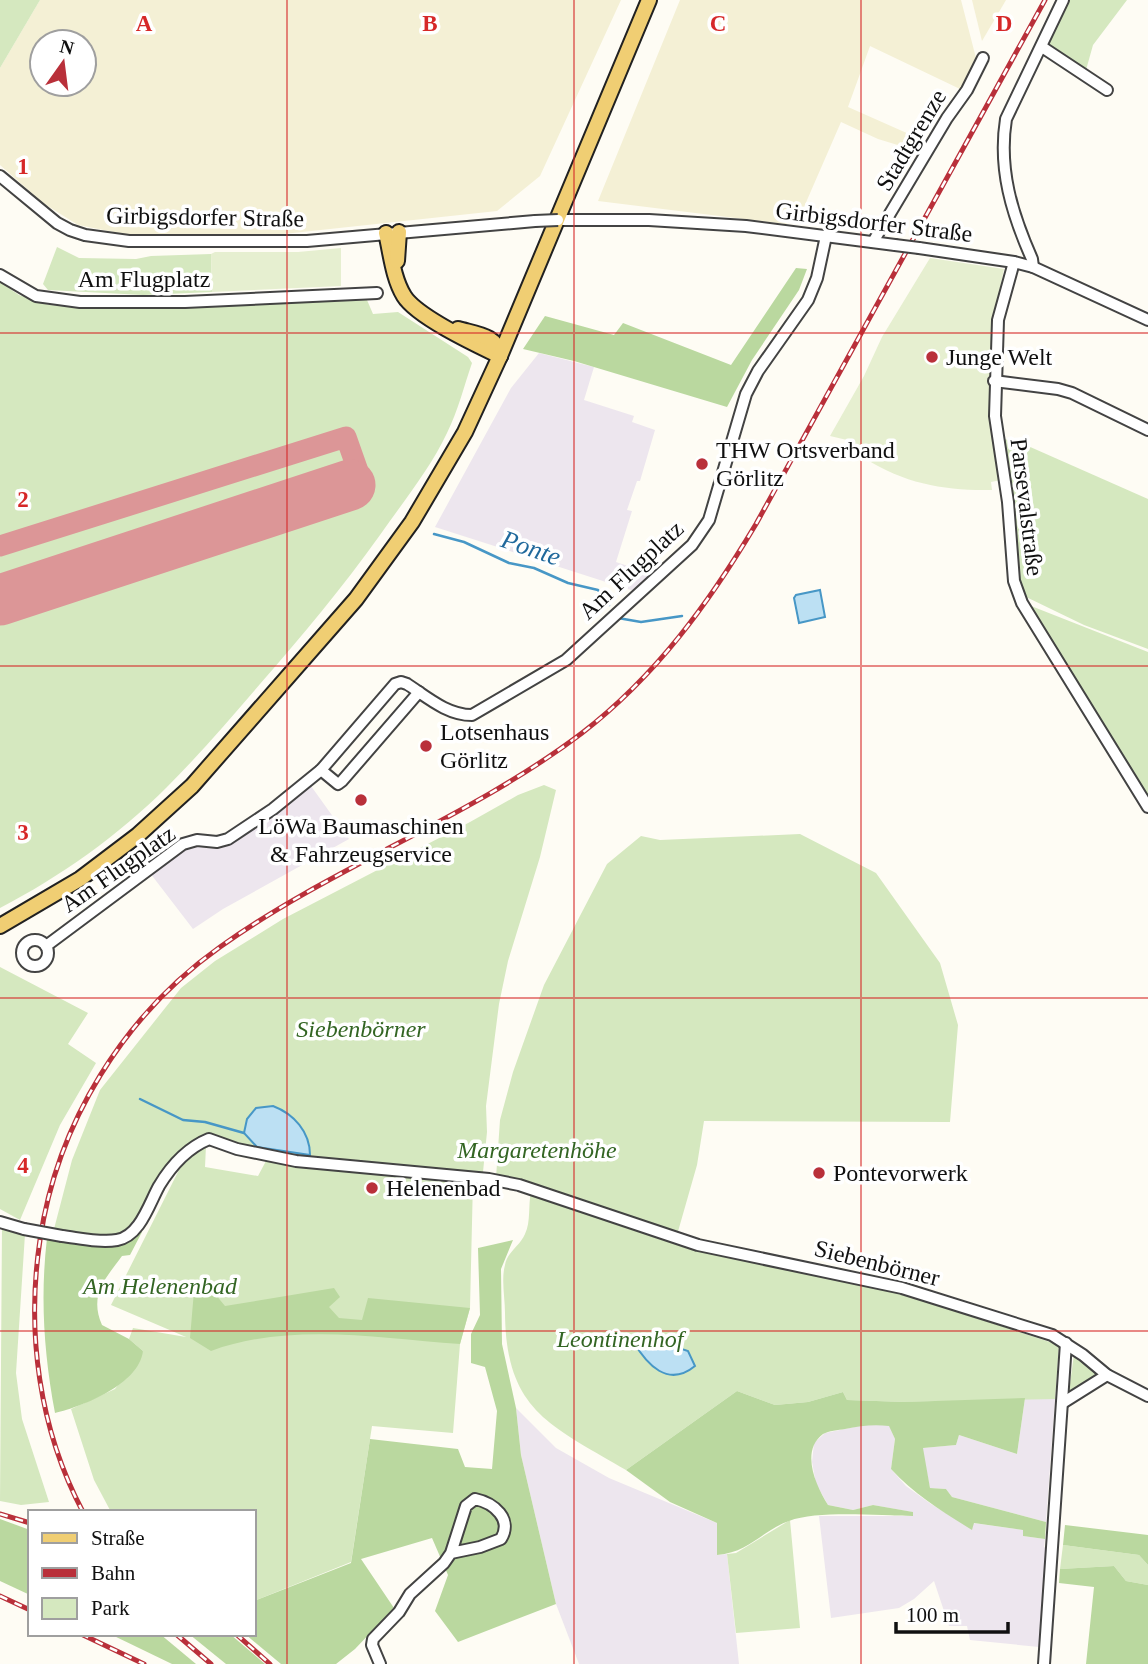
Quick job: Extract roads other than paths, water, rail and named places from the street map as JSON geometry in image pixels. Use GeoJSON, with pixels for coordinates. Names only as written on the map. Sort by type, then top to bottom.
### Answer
{"type":"FeatureCollection","features":[{"type":"Feature","properties":{"kind":"main road"},"geometry":{"type":"LineString","coordinates":[[0,926],[70,886],[138,835],[192,786],[356,599],[412,522],[465,432],[500,356],[649,0]]}},
{"type":"Feature","properties":{"kind":"main road"},"geometry":{"type":"LineString","coordinates":[[392,233],[396,272],[406,299],[439,323],[500,356]]}},
{"type":"Feature","properties":{"kind":"main road"},"geometry":{"type":"LineString","coordinates":[[480,335],[501,330],[513,322]]}},
{"type":"Feature","properties":{"kind":"main road"},"geometry":{"type":"LineString","coordinates":[[439,323],[480,335],[495,343],[500,356]]}},
{"type":"Feature","properties":{"kind":"street"},"geometry":{"type":"LineString","coordinates":[[1033,267],[1007,194],[1003,146],[1006,119],[1063,0]]}},
{"type":"Feature","properties":{"kind":"street"},"geometry":{"type":"LineString","coordinates":[[1042,47],[1107,90]]}},
{"type":"Feature","properties":{"kind":"street","name":"Stadtgrenze"},"geometry":{"type":"LineString","coordinates":[[873,242],[947,118],[967,90],[982,58]]}},
{"type":"Feature","properties":{"kind":"street","name":"Girbigsdorfer Straße"},"geometry":{"type":"LineString","coordinates":[[0,176],[57,223],[70,230],[106,239],[247,243],[307,241],[535,221],[696,223],[825,236],[1014,262],[1033,267],[1148,320]]}},
{"type":"Feature","properties":{"kind":"street","name":"Am Flugplatz"},"geometry":{"type":"LineString","coordinates":[[46,946],[183,844],[197,840],[217,842],[228,839],[284,801],[321,770],[395,684],[401,682],[446,710],[460,715],[472,715],[566,660],[692,545],[709,520],[746,394],[758,371],[808,300],[817,278],[825,236]]}},
{"type":"Feature","properties":{"kind":"street","name":"Parsevalstraße"},"geometry":{"type":"LineString","coordinates":[[1014,262],[999,313],[995,381],[996,434],[1008,502],[1015,587],[1022,603],[1148,807]]}},
{"type":"Feature","properties":{"kind":"street","name":"Am Flugplatz"},"geometry":{"type":"LineString","coordinates":[[0,275],[36,296],[80,302],[185,302],[377,293]]}},
{"type":"Feature","properties":{"kind":"street"},"geometry":{"type":"LineString","coordinates":[[995,381],[1072,393],[1148,429]]}},
{"type":"Feature","properties":{"kind":"street"},"geometry":{"type":"LineString","coordinates":[[321,770],[338,784],[342,781],[419,692]]}},
{"type":"Feature","properties":{"kind":"street","name":"Siebenbörner"},"geometry":{"type":"LineString","coordinates":[[0,1222],[62,1236],[118,1241],[132,1233],[160,1185],[192,1146],[209,1139],[237,1149],[296,1161],[495,1179],[698,1245],[902,1288],[1052,1335],[1066,1343]]}},
{"type":"Feature","properties":{"kind":"street"},"geometry":{"type":"LineString","coordinates":[[1066,1343],[1107,1375],[1148,1396]]}},
{"type":"Feature","properties":{"kind":"street"},"geometry":{"type":"LineString","coordinates":[[1044,1664],[1066,1343]]}},
{"type":"Feature","properties":{"kind":"street"},"geometry":{"type":"LineString","coordinates":[[1064,1402],[1107,1375]]}},
{"type":"Feature","properties":{"kind":"street"},"geometry":{"type":"LineString","coordinates":[[380,1664],[372,1645],[373,1639],[399,1612],[410,1594],[444,1563],[451,1553],[463,1512],[470,1501],[480,1500],[498,1510],[506,1523],[501,1539],[451,1553]]}},
{"type":"Feature","properties":{"kind":"water"},"geometry":{"type":"Polygon","coordinates":[[[820,590],[825,617],[799,623],[794,598],[796,595],[820,590]]]}},
{"type":"Feature","properties":{"kind":"water"},"geometry":{"type":"Polygon","coordinates":[[[273,1106],[288,1114],[304,1131],[310,1155],[257,1147],[244,1133],[247,1119],[256,1108],[273,1106]]]}},
{"type":"Feature","properties":{"kind":"water"},"geometry":{"type":"Polygon","coordinates":[[[637,1334],[688,1351],[695,1366],[676,1375],[659,1371],[633,1341],[637,1334]]]}},
{"type":"Feature","properties":{"kind":"waterway","name":"Ponte"},"geometry":{"type":"LineString","coordinates":[[434,534],[464,542],[509,563],[534,568],[568,583],[598,590],[609,605]]}},
{"type":"Feature","properties":{"kind":"waterway","name":"Ponte"},"geometry":{"type":"LineString","coordinates":[[618,618],[641,622],[682,616]]}},
{"type":"Feature","properties":{"kind":"waterway","name":"Siebenbörner"},"geometry":{"type":"LineString","coordinates":[[140,1099],[183,1120],[205,1122],[244,1133]]}},
{"type":"Feature","properties":{"kind":"railway"},"geometry":{"type":"LineString","coordinates":[[82,1510],[68,1480],[46,1414],[36,1345],[36,1275],[49,1197],[62,1154],[100,1075],[125,1039],[154,1005],[185,974],[220,947],[309,891],[494,791],[539,763],[609,711],[657,663],[700,610],[756,524],[1045,0]]}},
{"type":"Feature","properties":{"kind":"railway"},"geometry":{"type":"LineString","coordinates":[[0,1514],[28,1522]]}},
{"type":"Feature","properties":{"kind":"railway"},"geometry":{"type":"LineString","coordinates":[[0,1596],[28,1609]]}},
{"type":"Feature","properties":{"kind":"railway"},"geometry":{"type":"LineString","coordinates":[[85,1636],[144,1664]]}},
{"type":"Feature","properties":{"kind":"railway"},"geometry":{"type":"LineString","coordinates":[[178,1636],[211,1664]]}},
{"type":"Feature","properties":{"kind":"railway"},"geometry":{"type":"LineString","coordinates":[[238,1636],[270,1664]]}},
{"type":"Feature","properties":{"kind":"place","name":"Junge Welt"},"geometry":{"type":"Point","coordinates":[932,357]}},
{"type":"Feature","properties":{"kind":"place","name":"THW Ortsverband Görlitz"},"geometry":{"type":"Point","coordinates":[702,464]}},
{"type":"Feature","properties":{"kind":"place","name":"Lotsenhaus Görlitz"},"geometry":{"type":"Point","coordinates":[426,746]}},
{"type":"Feature","properties":{"kind":"place","name":"LöWa Baumaschinen & Fahrzeugservice"},"geometry":{"type":"Point","coordinates":[361,800]}},
{"type":"Feature","properties":{"kind":"place","name":"Pontevorwerk"},"geometry":{"type":"Point","coordinates":[819,1173]}},
{"type":"Feature","properties":{"kind":"place","name":"Helenenbad"},"geometry":{"type":"Point","coordinates":[372,1188]}},
{"type":"Feature","properties":{"kind":"park label","name":"Margaretenhöhe"},"geometry":{"type":"Point","coordinates":[537,1150]}},
{"type":"Feature","properties":{"kind":"park label","name":"Am Helenenbad"},"geometry":{"type":"Point","coordinates":[160,1286]}},
{"type":"Feature","properties":{"kind":"park label","name":"Leontinenhof"},"geometry":{"type":"Point","coordinates":[620,1339]}}]}
